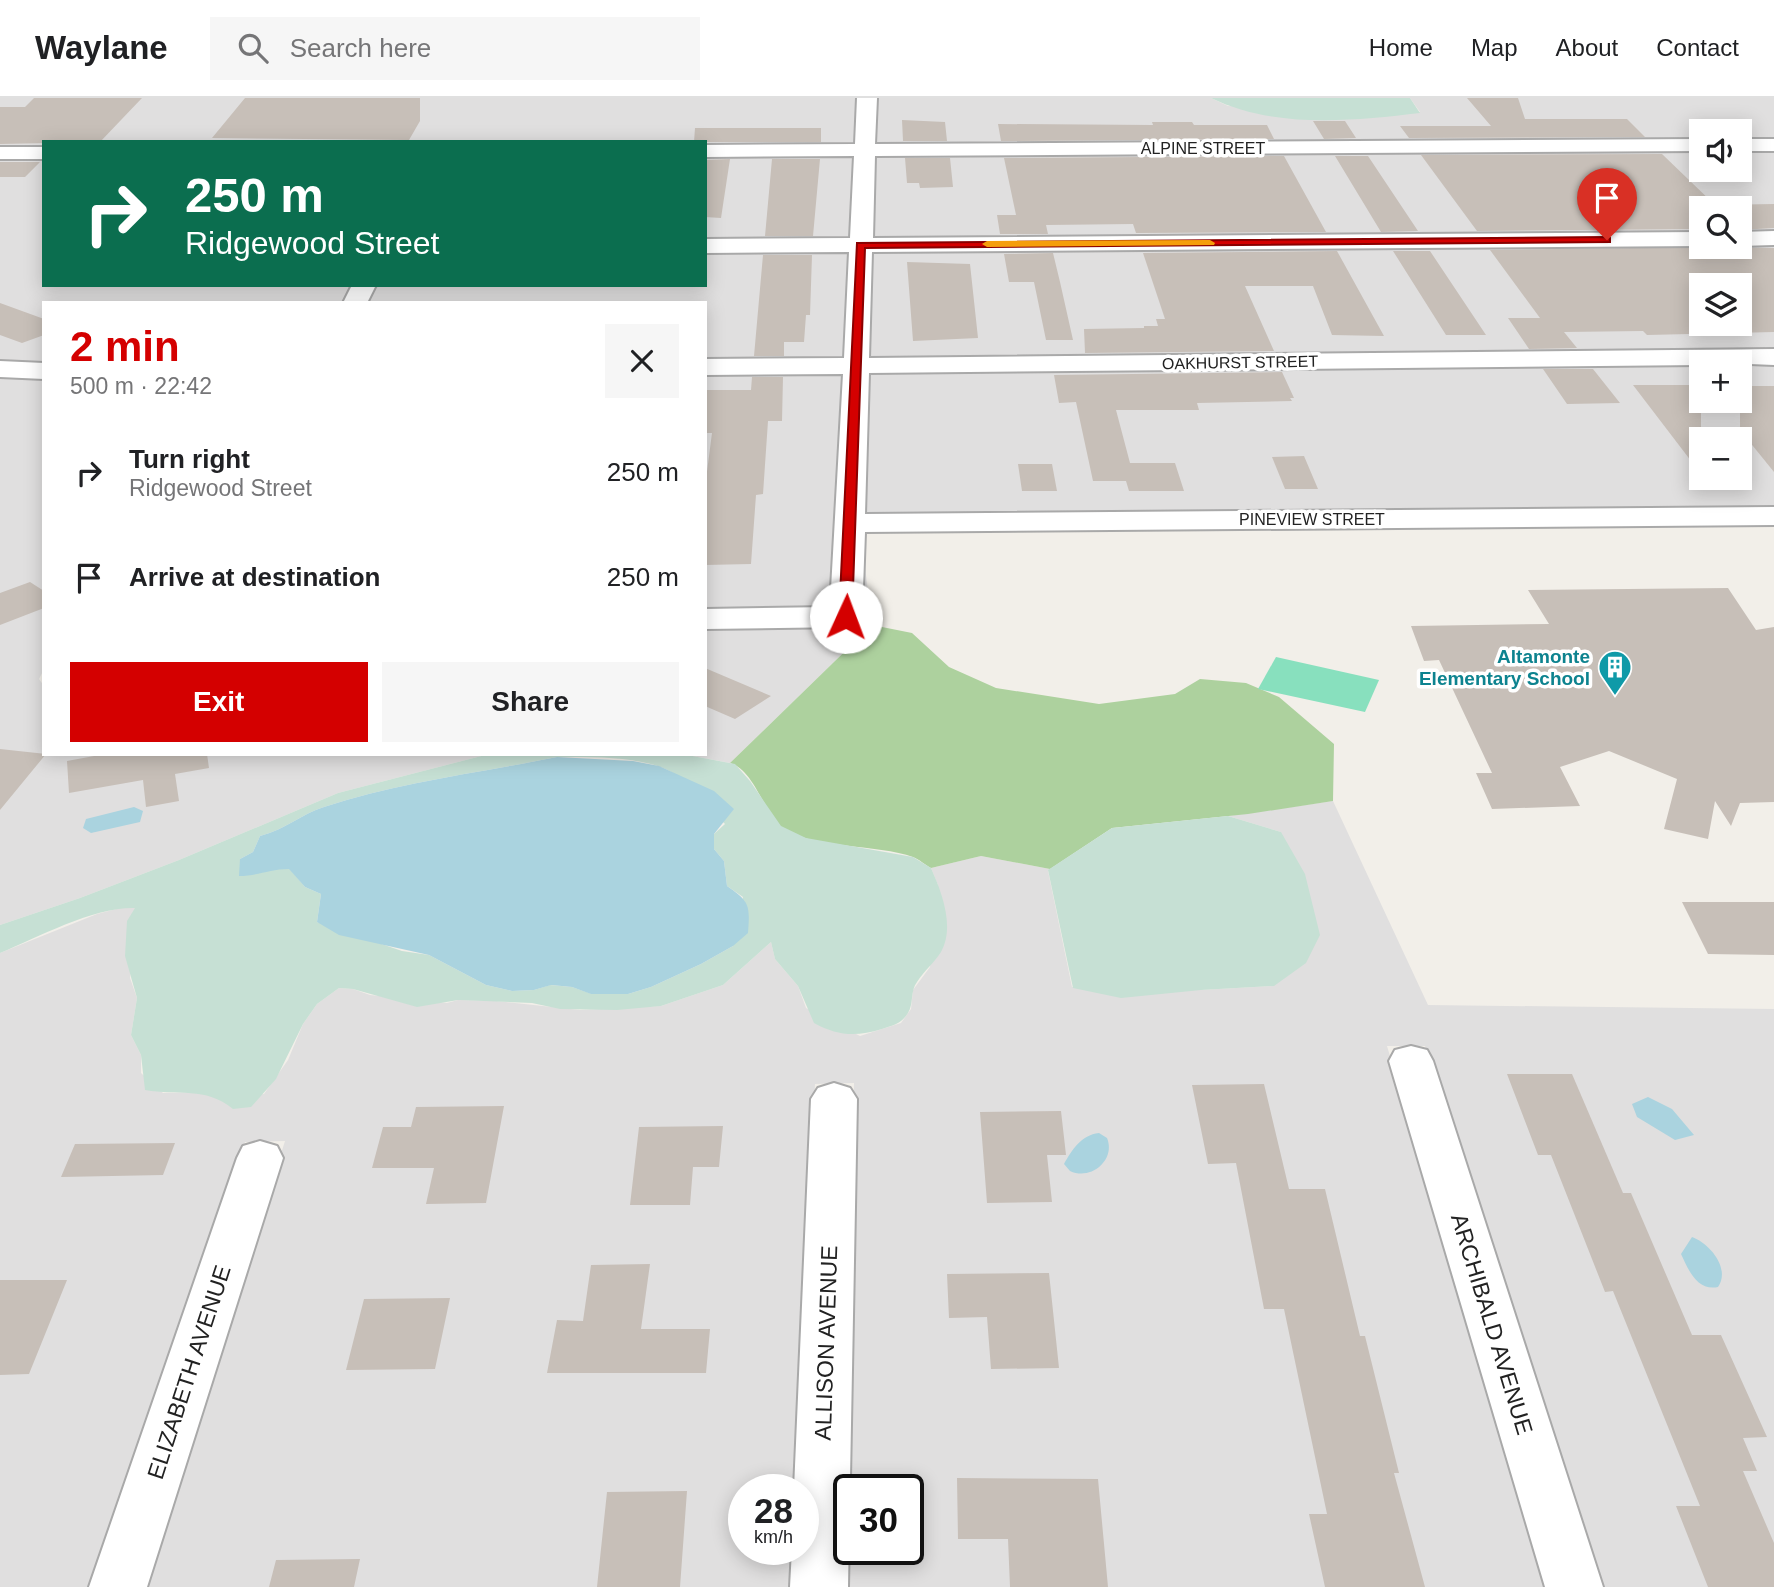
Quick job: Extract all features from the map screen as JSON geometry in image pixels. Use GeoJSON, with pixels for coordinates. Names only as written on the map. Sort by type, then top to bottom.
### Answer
{"type":"FeatureCollection","features":[{"type":"Feature","properties":{"kind":"street"},"geometry":{"type":"LineString","coordinates":[[707,619],[846,617],[867,98]]}},
{"type":"Feature","properties":{"kind":"street","name":"ALPINE STREET"},"geometry":{"type":"LineString","coordinates":[[707,151],[1689,145]]}},
{"type":"Feature","properties":{"kind":"street"},"geometry":{"type":"LineString","coordinates":[[1752,145],[1774,145]]}},
{"type":"Feature","properties":{"kind":"street"},"geometry":{"type":"LineString","coordinates":[[0,153],[42,153]]}},
{"type":"Feature","properties":{"kind":"street"},"geometry":{"type":"LineString","coordinates":[[707,246],[1689,239]]}},
{"type":"Feature","properties":{"kind":"street"},"geometry":{"type":"LineString","coordinates":[[1752,239],[1774,239]]}},
{"type":"Feature","properties":{"kind":"street","name":"OAKHURST STREET"},"geometry":{"type":"LineString","coordinates":[[707,367],[1774,357]]}},
{"type":"Feature","properties":{"kind":"street"},"geometry":{"type":"LineString","coordinates":[[0,369],[42,371]]}},
{"type":"Feature","properties":{"kind":"street","name":"PINEVIEW STREET"},"geometry":{"type":"LineString","coordinates":[[849,523],[1774,516]]}},
{"type":"Feature","properties":{"kind":"street","name":"ARCHIBALD AVENUE"},"geometry":{"type":"LineString","coordinates":[[1411,1061],[1574,1587]]}},
{"type":"Feature","properties":{"kind":"street","name":"ALLISON AVENUE"},"geometry":{"type":"LineString","coordinates":[[819,1587],[834,1099]]}},
{"type":"Feature","properties":{"kind":"street","name":"ELIZABETH AVENUE"},"geometry":{"type":"LineString","coordinates":[[118,1587],[260,1158]]}},
{"type":"Feature","properties":{"kind":"shaded area"},"geometry":{"type":"Polygon","coordinates":[[[0,98],[858,98],[857,147],[707,148],[707,140],[42,140],[42,150],[0,150],[0,98]]]}},
{"type":"Feature","properties":{"kind":"shaded area"},"geometry":{"type":"Polygon","coordinates":[[[875,98],[1211,98],[1228,106],[1420,112],[1410,98],[1774,98],[1774,142],[1752,142],[1752,119],[1689,119],[1689,142],[875,147],[875,98]]]}},
{"type":"Feature","properties":{"kind":"shaded area"},"geometry":{"type":"Polygon","coordinates":[[[1752,148],[1774,148],[1774,234],[1752,235],[1752,196],[1689,196],[1689,235],[870,241],[874,154],[1689,149],[1689,182],[1752,182],[1752,148]]]}},
{"type":"Feature","properties":{"kind":"shaded area"},"geometry":{"type":"Polygon","coordinates":[[[707,154],[856,154],[850,241],[707,242],[707,154]]]}},
{"type":"Feature","properties":{"kind":"shaded area"},"geometry":{"type":"Polygon","coordinates":[[[42,156],[42,287],[353,287],[345,301],[42,301],[42,366],[0,364],[0,157],[42,156]]]}},
{"type":"Feature","properties":{"kind":"shaded area"},"geometry":{"type":"Polygon","coordinates":[[[1689,243],[1689,259],[1752,259],[1752,243],[1774,243],[1774,352],[1689,350],[1689,353],[867,360],[870,249],[1689,243]]]}},
{"type":"Feature","properties":{"kind":"shaded area"},"geometry":{"type":"Polygon","coordinates":[[[849,249],[843,361],[707,362],[707,301],[367,301],[374,287],[707,287],[707,250],[849,249]]]}},
{"type":"Feature","properties":{"kind":"shaded area"},"geometry":{"type":"Polygon","coordinates":[[[1689,363],[1689,413],[1752,413],[1752,363],[1774,363],[1774,509],[863,516],[866,371],[1689,363]]]}},
{"type":"Feature","properties":{"kind":"shaded area"},"geometry":{"type":"Polygon","coordinates":[[[843,371],[831,609],[707,611],[707,372],[843,371]]]}},
{"type":"Feature","properties":{"kind":"shaded area"},"geometry":{"type":"Polygon","coordinates":[[[0,375],[42,377],[42,673],[39,679],[42,683],[42,756],[481,756],[338,793],[179,860],[0,925],[0,375]]]}},
{"type":"Feature","properties":{"kind":"shaded area"},"geometry":{"type":"Polygon","coordinates":[[[862,541],[872,625],[730,763],[693,756],[707,756],[707,627],[860,625],[862,541]]]}},
{"type":"Feature","properties":{"kind":"shaded area"},"geometry":{"type":"Polygon","coordinates":[[[1333,801],[1428,1005],[1774,1009],[1774,1587],[1599,1587],[1425,1046],[1387,1046],[1547,1587],[845,1587],[845,1565],[924,1565],[924,1474],[847,1474],[854,1083],[815,1084],[798,1474],[728,1474],[728,1565],[794,1565],[793,1587],[144,1587],[285,1141],[245,1142],[93,1587],[0,1587],[0,953],[97,914],[120,908],[136,908],[130,978],[137,998],[131,1035],[141,1055],[141,1073],[163,1093],[198,1092],[220,1098],[264,1094],[288,1060],[303,1024],[317,1004],[339,988],[353,989],[370,995],[447,1003],[458,1000],[496,1001],[580,1010],[661,1006],[723,985],[771,942],[775,959],[798,986],[806,1008],[860,1036],[901,1023],[911,1009],[913,990],[930,967],[938,885],[931,868],[981,856],[1050,869],[1048,871],[1072,987],[1201,990],[1274,986],[1281,832],[1228,816],[1333,801]]]}},
{"type":"Feature","properties":{"kind":"green space"},"geometry":{"type":"Polygon","coordinates":[[[1211,98],[1410,98],[1420,113],[1314,120],[1261,115],[1211,98]]]}},
{"type":"Feature","properties":{"kind":"green space"},"geometry":{"type":"Polygon","coordinates":[[[872,625],[912,633],[949,667],[996,688],[1099,704],[1175,694],[1200,679],[1246,683],[1279,697],[1334,744],[1333,801],[1248,814],[1112,828],[1050,869],[981,856],[931,868],[915,858],[899,853],[807,839],[780,826],[745,773],[730,763],[872,625]]]}},
{"type":"Feature","properties":{"kind":"green space"},"geometry":{"type":"Polygon","coordinates":[[[1276,657],[1379,680],[1365,712],[1258,689],[1276,657]]]}},
{"type":"Feature","properties":{"kind":"green space"},"geometry":{"type":"Polygon","coordinates":[[[481,756],[693,756],[735,764],[781,826],[806,838],[913,857],[931,868],[945,910],[947,932],[941,952],[913,989],[910,1009],[903,1020],[882,1029],[855,1034],[831,1031],[814,1023],[798,986],[775,959],[771,942],[723,985],[661,1006],[617,1010],[560,1009],[532,1003],[458,1000],[417,1007],[353,989],[339,988],[317,1004],[303,1024],[276,1079],[251,1107],[233,1109],[202,1094],[145,1090],[141,1055],[131,1035],[137,998],[125,956],[127,921],[135,908],[102,912],[84,918],[0,953],[0,925],[179,860],[338,793],[481,756]],[[557,757],[410,784],[352,798],[324,807],[260,836],[253,852],[240,859],[270,869],[289,868],[305,887],[321,894],[317,922],[402,951],[429,955],[486,985],[512,991],[534,990],[550,985],[572,987],[592,994],[628,994],[651,987],[733,946],[743,897],[727,886],[724,861],[714,849],[714,834],[725,824],[685,782],[667,770],[653,765],[603,758],[557,757]]]}},
{"type":"Feature","properties":{"kind":"green space"},"geometry":{"type":"Polygon","coordinates":[[[1228,816],[1281,832],[1305,874],[1320,935],[1306,963],[1274,986],[1121,998],[1073,988],[1048,870],[1112,828],[1228,816]]]}},
{"type":"Feature","properties":{"kind":"water"},"geometry":{"type":"Polygon","coordinates":[[[557,757],[633,761],[659,766],[714,791],[734,809],[714,834],[714,849],[724,861],[727,886],[747,905],[748,933],[733,946],[701,964],[651,987],[628,994],[591,994],[572,987],[551,985],[534,990],[512,991],[486,985],[429,955],[339,935],[317,922],[321,894],[305,887],[289,869],[239,876],[240,859],[253,852],[260,836],[278,830],[316,810],[410,784],[557,757]]]}},
{"type":"Feature","properties":{"kind":"water"},"geometry":{"type":"Polygon","coordinates":[[[134,807],[143,811],[140,822],[91,833],[83,828],[86,819],[134,807]]]}},
{"type":"Feature","properties":{"kind":"water"},"geometry":{"type":"Polygon","coordinates":[[[1648,1097],[1672,1109],[1694,1135],[1675,1140],[1637,1117],[1632,1104],[1648,1097]]]}},
{"type":"Feature","properties":{"kind":"water"},"geometry":{"type":"Polygon","coordinates":[[[1099,1133],[1107,1138],[1109,1146],[1105,1161],[1086,1173],[1070,1171],[1064,1164],[1074,1149],[1082,1140],[1099,1133]]]}},
{"type":"Feature","properties":{"kind":"water"},"geometry":{"type":"Polygon","coordinates":[[[1692,1237],[1711,1250],[1720,1264],[1722,1272],[1718,1287],[1699,1283],[1687,1267],[1681,1254],[1692,1237]]]}},
{"type":"Feature","properties":{"kind":"building"},"geometry":{"type":"Polygon","coordinates":[[[34,98],[142,98],[102,140],[42,140],[42,143],[0,144],[0,107],[25,107],[34,98]]]}},
{"type":"Feature","properties":{"kind":"building"},"geometry":{"type":"Polygon","coordinates":[[[245,98],[420,98],[420,121],[409,140],[212,138],[245,98]]]}},
{"type":"Feature","properties":{"kind":"building"},"geometry":{"type":"Polygon","coordinates":[[[1467,98],[1518,98],[1525,119],[1627,119],[1645,137],[1409,138],[1400,126],[1491,126],[1467,98]]]}},
{"type":"Feature","properties":{"kind":"building"},"geometry":{"type":"Polygon","coordinates":[[[902,120],[945,122],[947,141],[903,141],[902,120]]]}},
{"type":"Feature","properties":{"kind":"building"},"geometry":{"type":"Polygon","coordinates":[[[1313,121],[1345,121],[1356,138],[1324,139],[1313,121]]]}},
{"type":"Feature","properties":{"kind":"building"},"geometry":{"type":"Polygon","coordinates":[[[1152,122],[1267,125],[1274,139],[1001,141],[998,124],[1153,125],[1152,122]]]}},
{"type":"Feature","properties":{"kind":"building"},"geometry":{"type":"Polygon","coordinates":[[[695,128],[821,128],[821,142],[694,140],[695,128]]]}},
{"type":"Feature","properties":{"kind":"building"},"geometry":{"type":"Polygon","coordinates":[[[1662,154],[1706,196],[1689,196],[1689,229],[1477,231],[1421,155],[1662,154]]]}},
{"type":"Feature","properties":{"kind":"building"},"geometry":{"type":"Polygon","coordinates":[[[1284,156],[1326,232],[1136,233],[1133,224],[1046,225],[1048,234],[1000,234],[997,215],[1016,215],[1004,158],[1284,156]]]}},
{"type":"Feature","properties":{"kind":"building"},"geometry":{"type":"Polygon","coordinates":[[[1335,156],[1368,156],[1418,231],[1381,232],[1335,156]]]}},
{"type":"Feature","properties":{"kind":"building"},"geometry":{"type":"Polygon","coordinates":[[[905,158],[950,158],[953,187],[920,188],[919,183],[907,183],[905,158]]]}},
{"type":"Feature","properties":{"kind":"building"},"geometry":{"type":"Polygon","coordinates":[[[730,159],[721,218],[707,217],[707,160],[730,159]]]}},
{"type":"Feature","properties":{"kind":"building"},"geometry":{"type":"Polygon","coordinates":[[[772,159],[820,159],[813,236],[765,236],[772,159]]]}},
{"type":"Feature","properties":{"kind":"building"},"geometry":{"type":"Polygon","coordinates":[[[0,162],[40,162],[25,177],[0,177],[0,162]]]}},
{"type":"Feature","properties":{"kind":"building"},"geometry":{"type":"Polygon","coordinates":[[[1752,204],[1774,204],[1774,228],[1752,229],[1752,204]]]}},
{"type":"Feature","properties":{"kind":"building"},"geometry":{"type":"Polygon","coordinates":[[[1689,247],[1689,259],[1752,259],[1752,248],[1774,248],[1774,332],[1752,333],[1752,273],[1689,273],[1689,334],[1647,335],[1643,331],[1564,332],[1577,348],[1529,349],[1508,318],[1540,318],[1490,250],[1689,247]]]}},
{"type":"Feature","properties":{"kind":"building"},"geometry":{"type":"Polygon","coordinates":[[[1337,251],[1384,336],[1332,335],[1313,286],[1245,286],[1274,351],[1085,353],[1084,329],[1144,328],[1158,326],[1156,319],[1165,319],[1143,253],[1337,251]]]}},
{"type":"Feature","properties":{"kind":"building"},"geometry":{"type":"Polygon","coordinates":[[[1393,251],[1430,251],[1486,335],[1446,335],[1393,251]]]}},
{"type":"Feature","properties":{"kind":"building"},"geometry":{"type":"Polygon","coordinates":[[[1053,253],[1073,340],[1046,340],[1034,282],[1009,282],[1004,254],[1053,253]]]}},
{"type":"Feature","properties":{"kind":"building"},"geometry":{"type":"Polygon","coordinates":[[[763,255],[812,255],[810,315],[806,315],[804,342],[784,342],[784,356],[754,356],[763,255]]]}},
{"type":"Feature","properties":{"kind":"building"},"geometry":{"type":"Polygon","coordinates":[[[907,262],[970,264],[978,338],[913,341],[907,262]]]}},
{"type":"Feature","properties":{"kind":"building"},"geometry":{"type":"Polygon","coordinates":[[[0,303],[42,318],[42,336],[22,343],[0,335],[0,303]]]}},
{"type":"Feature","properties":{"kind":"building"},"geometry":{"type":"Polygon","coordinates":[[[1543,369],[1593,369],[1620,403],[1567,404],[1543,369]]]}},
{"type":"Feature","properties":{"kind":"building"},"geometry":{"type":"Polygon","coordinates":[[[1282,372],[1294,398],[1290,398],[1292,401],[1197,403],[1199,410],[1116,410],[1130,463],[1175,463],[1184,491],[1129,491],[1126,481],[1093,481],[1076,402],[1059,403],[1054,375],[1282,372]]]}},
{"type":"Feature","properties":{"kind":"building"},"geometry":{"type":"Polygon","coordinates":[[[752,377],[783,377],[782,421],[768,421],[763,494],[756,495],[751,564],[707,565],[707,472],[712,433],[707,433],[707,390],[751,390],[752,377]]]}},
{"type":"Feature","properties":{"kind":"building"},"geometry":{"type":"Polygon","coordinates":[[[1633,385],[1689,385],[1689,413],[1701,413],[1701,427],[1689,427],[1689,458],[1633,385]]]}},
{"type":"Feature","properties":{"kind":"building"},"geometry":{"type":"Polygon","coordinates":[[[1752,386],[1774,386],[1774,472],[1752,445],[1752,427],[1740,427],[1740,413],[1752,413],[1752,386]]]}},
{"type":"Feature","properties":{"kind":"building"},"geometry":{"type":"Polygon","coordinates":[[[1304,456],[1318,489],[1285,489],[1272,457],[1304,456]]]}},
{"type":"Feature","properties":{"kind":"building"},"geometry":{"type":"Polygon","coordinates":[[[1018,464],[1052,464],[1057,491],[1022,491],[1018,464]]]}},
{"type":"Feature","properties":{"kind":"building"},"geometry":{"type":"Polygon","coordinates":[[[30,582],[42,590],[42,609],[0,625],[0,593],[30,582]]]}},
{"type":"Feature","properties":{"kind":"building","name":"Altamonte Elementary School"},"geometry":{"type":"Polygon","coordinates":[[[1728,588],[1756,630],[1774,627],[1774,802],[1740,803],[1731,826],[1715,801],[1708,839],[1664,829],[1677,779],[1609,751],[1560,767],[1580,806],[1492,809],[1476,773],[1492,773],[1439,660],[1424,661],[1411,626],[1549,624],[1528,590],[1728,588]]]}},
{"type":"Feature","properties":{"kind":"building"},"geometry":{"type":"Polygon","coordinates":[[[707,669],[771,696],[735,719],[707,707],[707,669]]]}},
{"type":"Feature","properties":{"kind":"building"},"geometry":{"type":"Polygon","coordinates":[[[0,749],[42,754],[44,756],[0,810],[0,749]]]}},
{"type":"Feature","properties":{"kind":"building"},"geometry":{"type":"Polygon","coordinates":[[[94,756],[207,756],[209,768],[175,774],[179,801],[146,807],[143,780],[69,793],[67,761],[94,756]]]}},
{"type":"Feature","properties":{"kind":"building"},"geometry":{"type":"Polygon","coordinates":[[[1682,902],[1774,902],[1774,955],[1708,954],[1682,902]]]}},
{"type":"Feature","properties":{"kind":"building"},"geometry":{"type":"Polygon","coordinates":[[[1507,1074],[1572,1074],[1623,1193],[1631,1193],[1692,1335],[1721,1335],[1767,1437],[1743,1438],[1757,1471],[1743,1471],[1774,1543],[1774,1587],[1708,1587],[1676,1506],[1700,1506],[1613,1291],[1605,1292],[1551,1155],[1538,1155],[1507,1074]]]}},
{"type":"Feature","properties":{"kind":"building"},"geometry":{"type":"Polygon","coordinates":[[[1264,1084],[1289,1189],[1325,1189],[1360,1336],[1365,1336],[1399,1473],[1394,1473],[1425,1587],[1325,1587],[1309,1514],[1327,1514],[1284,1309],[1264,1309],[1236,1163],[1208,1164],[1192,1085],[1264,1084]]]}},
{"type":"Feature","properties":{"kind":"building"},"geometry":{"type":"Polygon","coordinates":[[[504,1106],[486,1203],[426,1204],[434,1168],[372,1168],[383,1127],[411,1127],[416,1107],[504,1106]]]}},
{"type":"Feature","properties":{"kind":"building"},"geometry":{"type":"Polygon","coordinates":[[[1061,1111],[1066,1155],[1047,1155],[1052,1202],[987,1203],[980,1112],[1061,1111]]]}},
{"type":"Feature","properties":{"kind":"building"},"geometry":{"type":"Polygon","coordinates":[[[723,1126],[719,1167],[693,1167],[690,1205],[630,1205],[639,1127],[723,1126]]]}},
{"type":"Feature","properties":{"kind":"building"},"geometry":{"type":"Polygon","coordinates":[[[175,1143],[163,1175],[61,1177],[75,1144],[175,1143]]]}},
{"type":"Feature","properties":{"kind":"building"},"geometry":{"type":"Polygon","coordinates":[[[650,1264],[641,1329],[710,1329],[706,1373],[547,1373],[557,1320],[583,1321],[591,1265],[650,1264]]]}},
{"type":"Feature","properties":{"kind":"building"},"geometry":{"type":"Polygon","coordinates":[[[1049,1273],[1059,1368],[991,1369],[987,1317],[949,1318],[947,1274],[1049,1273]]]}},
{"type":"Feature","properties":{"kind":"building"},"geometry":{"type":"Polygon","coordinates":[[[0,1280],[67,1280],[29,1374],[0,1375],[0,1280]]]}},
{"type":"Feature","properties":{"kind":"building"},"geometry":{"type":"Polygon","coordinates":[[[450,1298],[435,1369],[346,1370],[364,1299],[450,1298]]]}},
{"type":"Feature","properties":{"kind":"building"},"geometry":{"type":"Polygon","coordinates":[[[957,1478],[1098,1479],[1108,1587],[1010,1587],[1008,1539],[958,1539],[957,1478]]]}},
{"type":"Feature","properties":{"kind":"building"},"geometry":{"type":"Polygon","coordinates":[[[687,1491],[680,1587],[597,1587],[607,1492],[687,1491]]]}},
{"type":"Feature","properties":{"kind":"building"},"geometry":{"type":"Polygon","coordinates":[[[360,1559],[354,1587],[269,1587],[276,1560],[360,1559]]]}},
{"type":"Feature","properties":{"kind":"slow traffic"},"geometry":{"type":"LineString","coordinates":[[987,244],[1210,243]]}},
{"type":"Feature","properties":{"kind":"place","name":"Altamonte Elementary School"},"geometry":{"type":"Point","coordinates":[1615,697]}},
{"type":"Feature","properties":{"kind":"route"},"geometry":{"type":"LineString","coordinates":[[846,617],[860,245],[1607,240]]}}]}
